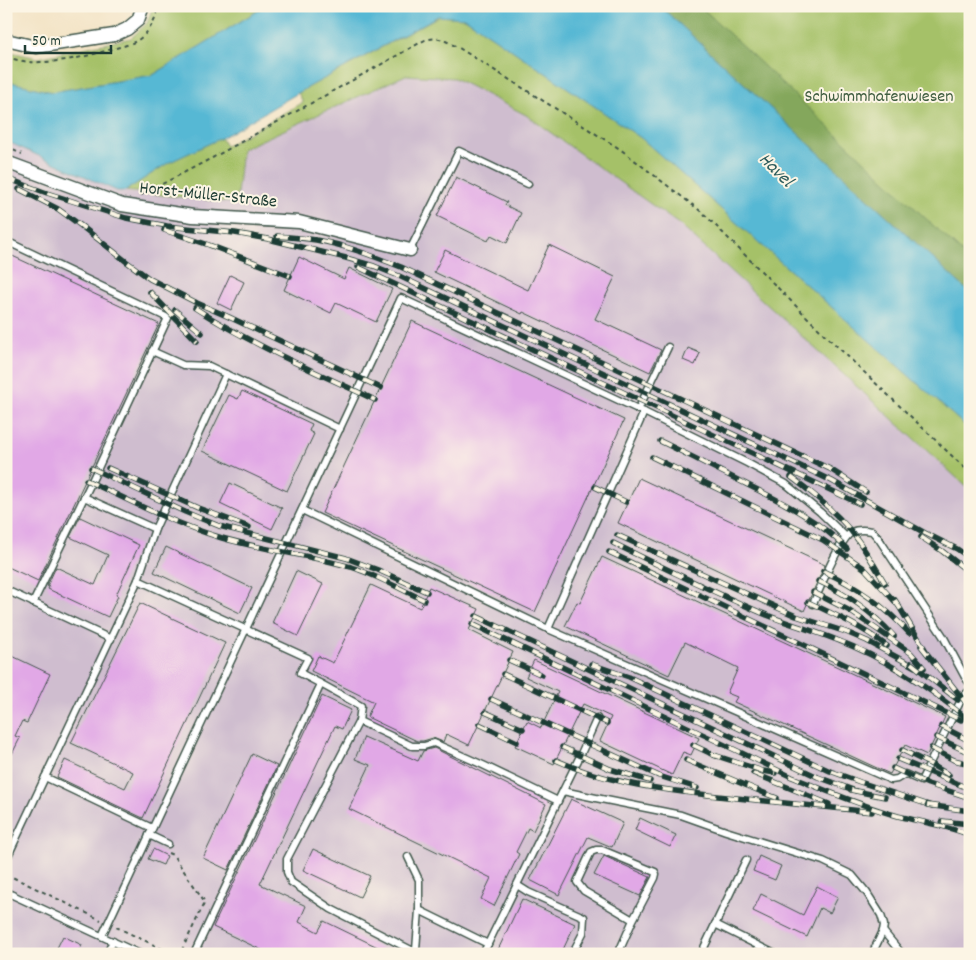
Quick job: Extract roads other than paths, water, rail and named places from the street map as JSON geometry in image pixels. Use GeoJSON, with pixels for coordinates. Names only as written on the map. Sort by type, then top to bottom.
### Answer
{"type":"FeatureCollection","features":[{"type":"Feature","properties":{"kind":"street"},"geometry":{"type":"LineString","coordinates":[[6,40],[36,47],[114,35],[127,29],[138,20],[143,6]]}},
{"type":"Feature","properties":{"kind":"street","name":"Horst-Müller-Straße"},"geometry":{"type":"LineString","coordinates":[[6,162],[122,205],[193,216],[299,222],[410,250]]}},
{"type":"Feature","properties":{"kind":"lane"},"geometry":{"type":"LineString","coordinates":[[410,250],[459,151],[528,184]]}},
{"type":"Feature","properties":{"kind":"lane"},"geometry":{"type":"LineString","coordinates":[[6,241],[168,318],[33,602]]}},
{"type":"Feature","properties":{"kind":"lane"},"geometry":{"type":"LineString","coordinates":[[102,936],[401,298],[747,462],[786,484],[820,512],[846,537]]}},
{"type":"Feature","properties":{"kind":"lane"},"geometry":{"type":"LineString","coordinates":[[548,629],[668,347]]}},
{"type":"Feature","properties":{"kind":"lane"},"geometry":{"type":"LineString","coordinates":[[152,351],[183,365],[209,366],[340,429]]}},
{"type":"Feature","properties":{"kind":"lane"},"geometry":{"type":"LineString","coordinates":[[8,862],[45,777],[138,580],[156,530],[226,374]]}},
{"type":"Feature","properties":{"kind":"lane"},"geometry":{"type":"LineString","coordinates":[[84,497],[156,530]]}},
{"type":"Feature","properties":{"kind":"lane"},"geometry":{"type":"LineString","coordinates":[[302,510],[548,629],[891,780],[905,774],[921,782],[962,698],[970,690]]}},
{"type":"Feature","properties":{"kind":"lane"},"geometry":{"type":"LineString","coordinates":[[812,604],[846,537],[852,532],[861,530],[872,531],[943,636],[970,684]]}},
{"type":"Feature","properties":{"kind":"lane"},"geometry":{"type":"LineString","coordinates":[[138,580],[308,658],[300,673],[361,706],[359,721],[287,859],[287,872],[291,882],[331,909],[415,953],[419,910],[419,880],[408,857]]}},
{"type":"Feature","properties":{"kind":"lane"},"geometry":{"type":"LineString","coordinates":[[6,590],[111,639]]}},
{"type":"Feature","properties":{"kind":"lane"},"geometry":{"type":"LineString","coordinates":[[194,954],[321,684]]}},
{"type":"Feature","properties":{"kind":"lane"},"geometry":{"type":"LineString","coordinates":[[483,954],[597,718]]}},
{"type":"Feature","properties":{"kind":"lane"},"geometry":{"type":"LineString","coordinates":[[359,721],[412,746],[434,744],[558,800]]}},
{"type":"Feature","properties":{"kind":"lane"},"geometry":{"type":"LineString","coordinates":[[45,777],[152,828]]}},
{"type":"Feature","properties":{"kind":"lane"},"geometry":{"type":"LineString","coordinates":[[563,790],[681,815],[823,861],[852,875],[881,915],[884,925],[872,954]]}},
{"type":"Feature","properties":{"kind":"lane"},"geometry":{"type":"LineString","coordinates":[[149,835],[167,848]]}},
{"type":"Feature","properties":{"kind":"lane"},"geometry":{"type":"LineString","coordinates":[[618,954],[656,874],[602,850],[591,852],[577,882],[580,887],[633,920]]}},
{"type":"Feature","properties":{"kind":"lane"},"geometry":{"type":"LineString","coordinates":[[701,954],[746,860]]}},
{"type":"Feature","properties":{"kind":"lane"},"geometry":{"type":"LineString","coordinates":[[517,885],[528,892],[584,917],[583,933],[572,954]]}},
{"type":"Feature","properties":{"kind":"lane"},"geometry":{"type":"LineString","coordinates":[[6,892],[140,954]]}},
{"type":"Feature","properties":{"kind":"lane"},"geometry":{"type":"LineString","coordinates":[[419,910],[488,944]]}},
{"type":"Feature","properties":{"kind":"lane"},"geometry":{"type":"LineString","coordinates":[[715,924],[775,954]]}},
{"type":"Feature","properties":{"kind":"lane"},"geometry":{"type":"LineString","coordinates":[[883,931],[902,954]]}},
{"type":"Feature","properties":{"kind":"lane"},"geometry":{"type":"LineString","coordinates":[[107,954],[113,941]]}},
{"type":"Feature","properties":{"kind":"water","name":"Havel"},"geometry":{"type":"Polygon","coordinates":[[[262,6],[660,6],[970,293],[970,431],[641,138],[465,18],[438,16],[221,138],[168,163],[125,191],[117,191],[6,141],[6,81],[52,92],[153,75],[259,10],[262,6]]]}},
{"type":"Feature","properties":{"kind":"railway"},"geometry":{"type":"LineString","coordinates":[[6,178],[126,218],[167,226],[235,233],[268,239],[374,266],[399,276],[832,481],[957,549],[970,558]]}},
{"type":"Feature","properties":{"kind":"railway"},"geometry":{"type":"LineString","coordinates":[[19,189],[58,209],[150,279],[197,303],[381,388]]}},
{"type":"Feature","properties":{"kind":"railway"},"geometry":{"type":"LineString","coordinates":[[164,230],[290,276]]}},
{"type":"Feature","properties":{"kind":"railway"},"geometry":{"type":"LineString","coordinates":[[277,236],[316,240],[338,245],[401,267],[830,469],[866,492]]}},
{"type":"Feature","properties":{"kind":"railway"},"geometry":{"type":"LineString","coordinates":[[358,267],[860,504]]}},
{"type":"Feature","properties":{"kind":"railway"},"geometry":{"type":"LineString","coordinates":[[150,292],[197,341]]}},
{"type":"Feature","properties":{"kind":"railway"},"geometry":{"type":"LineString","coordinates":[[195,308],[261,346],[375,400]]}},
{"type":"Feature","properties":{"kind":"railway"},"geometry":{"type":"LineString","coordinates":[[175,310],[202,333]]}},
{"type":"Feature","properties":{"kind":"railway"},"geometry":{"type":"LineString","coordinates":[[660,441],[800,512],[847,549]]}},
{"type":"Feature","properties":{"kind":"railway"},"geometry":{"type":"LineString","coordinates":[[652,457],[823,540],[864,568],[899,606]]}},
{"type":"Feature","properties":{"kind":"railway"},"geometry":{"type":"LineString","coordinates":[[91,468],[219,526],[346,558],[427,592]]}},
{"type":"Feature","properties":{"kind":"railway"},"geometry":{"type":"LineString","coordinates":[[108,468],[198,508],[249,527]]}},
{"type":"Feature","properties":{"kind":"railway"},"geometry":{"type":"LineString","coordinates":[[791,477],[822,502],[851,531],[885,583]]}},
{"type":"Feature","properties":{"kind":"railway"},"geometry":{"type":"LineString","coordinates":[[86,480],[152,512],[187,526],[222,538],[351,567],[379,578],[424,600]]}},
{"type":"Feature","properties":{"kind":"railway"},"geometry":{"type":"LineString","coordinates":[[595,487],[626,502]]}},
{"type":"Feature","properties":{"kind":"railway"},"geometry":{"type":"LineString","coordinates":[[617,535],[796,616],[846,632],[867,641],[915,667]]}},
{"type":"Feature","properties":{"kind":"railway"},"geometry":{"type":"LineString","coordinates":[[921,537],[970,573]]}},
{"type":"Feature","properties":{"kind":"railway"},"geometry":{"type":"LineString","coordinates":[[613,543],[755,610],[837,640],[873,656],[923,685],[970,721]]}},
{"type":"Feature","properties":{"kind":"railway"},"geometry":{"type":"LineString","coordinates":[[609,552],[961,720]]}},
{"type":"Feature","properties":{"kind":"railway"},"geometry":{"type":"LineString","coordinates":[[823,571],[847,583],[869,598],[890,614],[909,633]]}},
{"type":"Feature","properties":{"kind":"railway"},"geometry":{"type":"LineString","coordinates":[[818,581],[859,604],[894,636]]}},
{"type":"Feature","properties":{"kind":"railway"},"geometry":{"type":"LineString","coordinates":[[813,592],[848,610],[875,628],[911,653],[924,668]]}},
{"type":"Feature","properties":{"kind":"railway"},"geometry":{"type":"LineString","coordinates":[[895,600],[926,651]]}},
{"type":"Feature","properties":{"kind":"railway"},"geometry":{"type":"LineString","coordinates":[[808,602],[858,627],[887,646]]}},
{"type":"Feature","properties":{"kind":"railway"},"geometry":{"type":"LineString","coordinates":[[476,616],[818,777],[856,791]]}},
{"type":"Feature","properties":{"kind":"railway"},"geometry":{"type":"LineString","coordinates":[[472,624],[792,777],[885,812],[970,835]]}},
{"type":"Feature","properties":{"kind":"railway"},"geometry":{"type":"LineString","coordinates":[[921,646],[970,708]]}},
{"type":"Feature","properties":{"kind":"railway"},"geometry":{"type":"LineString","coordinates":[[509,660],[542,675]]}},
{"type":"Feature","properties":{"kind":"railway"},"geometry":{"type":"LineString","coordinates":[[911,663],[958,700]]}},
{"type":"Feature","properties":{"kind":"railway"},"geometry":{"type":"LineString","coordinates":[[591,664],[629,677],[830,771],[932,806]]}},
{"type":"Feature","properties":{"kind":"railway"},"geometry":{"type":"LineString","coordinates":[[503,674],[607,723]]}},
{"type":"Feature","properties":{"kind":"railway"},"geometry":{"type":"LineString","coordinates":[[491,699],[659,776],[697,788]]}},
{"type":"Feature","properties":{"kind":"railway"},"geometry":{"type":"LineString","coordinates":[[485,712],[523,729]]}},
{"type":"Feature","properties":{"kind":"railway"},"geometry":{"type":"LineString","coordinates":[[479,724],[517,742]]}},
{"type":"Feature","properties":{"kind":"railway"},"geometry":{"type":"LineString","coordinates":[[941,726],[970,741]]}},
{"type":"Feature","properties":{"kind":"railway"},"geometry":{"type":"LineString","coordinates":[[936,737],[970,753]]}},
{"type":"Feature","properties":{"kind":"railway"},"geometry":{"type":"LineString","coordinates":[[693,745],[716,756]]}},
{"type":"Feature","properties":{"kind":"railway"},"geometry":{"type":"LineString","coordinates":[[562,747],[610,769],[650,781]]}},
{"type":"Feature","properties":{"kind":"railway"},"geometry":{"type":"LineString","coordinates":[[931,748],[954,760],[970,764]]}},
{"type":"Feature","properties":{"kind":"railway"},"geometry":{"type":"LineString","coordinates":[[902,750],[949,775]]}},
{"type":"Feature","properties":{"kind":"railway"},"geometry":{"type":"LineString","coordinates":[[711,754],[775,773]]}},
{"type":"Feature","properties":{"kind":"railway"},"geometry":{"type":"LineString","coordinates":[[898,759],[970,789]]}},
{"type":"Feature","properties":{"kind":"railway"},"geometry":{"type":"LineString","coordinates":[[556,760],[574,768],[630,784],[708,795],[872,812]]}},
{"type":"Feature","properties":{"kind":"railway"},"geometry":{"type":"LineString","coordinates":[[686,760],[777,798]]}},
{"type":"Feature","properties":{"kind":"railway"},"geometry":{"type":"LineString","coordinates":[[893,768],[928,784],[970,798]]}},
{"type":"Feature","properties":{"kind":"railway"},"geometry":{"type":"LineString","coordinates":[[753,773],[829,804]]}},
{"type":"Feature","properties":{"kind":"railway"},"geometry":{"type":"LineString","coordinates":[[851,790],[885,797]]}},
{"type":"Feature","properties":{"kind":"railway"},"geometry":{"type":"LineString","coordinates":[[927,805],[970,811]]}},
{"type":"Feature","properties":{"kind":"railway"},"geometry":{"type":"LineString","coordinates":[[942,821],[970,824]]}},
{"type":"Feature","properties":{"kind":"park label","name":"Schwimmhafenwiesen"},"geometry":{"type":"Point","coordinates":[879,97]}}]}
